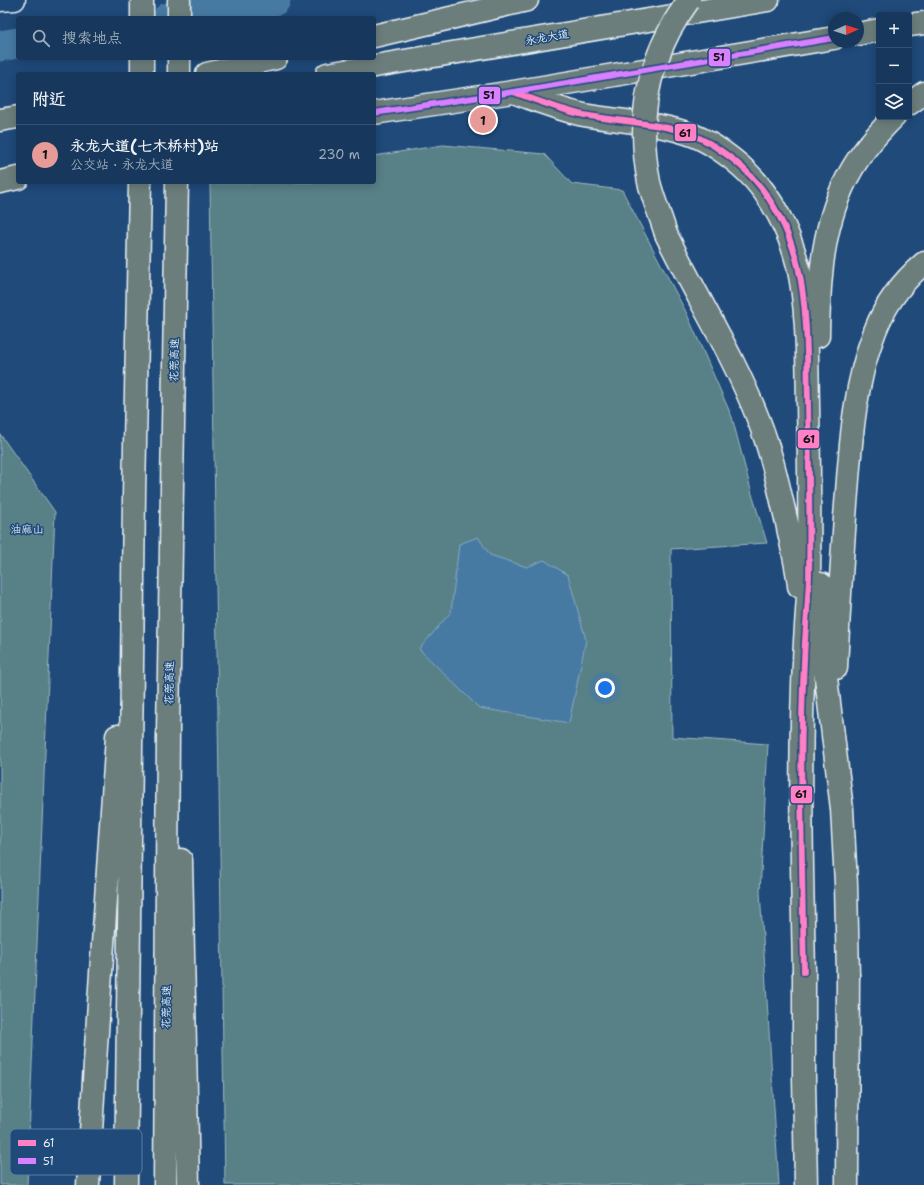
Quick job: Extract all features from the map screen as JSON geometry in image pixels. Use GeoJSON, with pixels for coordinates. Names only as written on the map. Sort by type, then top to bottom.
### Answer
{"type":"FeatureCollection","features":[{"type":"Feature","properties":{"kind":"main road"},"geometry":{"type":"LineString","coordinates":[[142,0],[142,16]]}},
{"type":"Feature","properties":{"kind":"main road"},"geometry":{"type":"LineString","coordinates":[[179,16],[180,0]]}},
{"type":"Feature","properties":{"kind":"main road"},"geometry":{"type":"LineString","coordinates":[[376,36],[527,0]]}},
{"type":"Feature","properties":{"kind":"main road"},"geometry":{"type":"LineString","coordinates":[[688,0],[666,36],[656,58],[649,83],[644,130],[645,156],[649,183],[666,234],[744,385],[770,451],[798,579],[804,660]]}},
{"type":"Feature","properties":{"kind":"main road","name":"永龙大道"},"geometry":{"type":"LineString","coordinates":[[339,72],[768,0]]}},
{"type":"Feature","properties":{"kind":"main road"},"geometry":{"type":"LineString","coordinates":[[912,25],[924,23]]}},
{"type":"Feature","properties":{"kind":"main road"},"geometry":{"type":"LineString","coordinates":[[864,33],[876,31]]}},
{"type":"Feature","properties":{"kind":"main road"},"geometry":{"type":"LineString","coordinates":[[376,113],[513,92],[828,39]]}},
{"type":"Feature","properties":{"kind":"main road"},"geometry":{"type":"LineString","coordinates":[[142,60],[142,72]]}},
{"type":"Feature","properties":{"kind":"main road"},"geometry":{"type":"LineString","coordinates":[[179,60],[179,72]]}},
{"type":"Feature","properties":{"kind":"main road"},"geometry":{"type":"LineString","coordinates":[[216,72],[267,60]]}},
{"type":"Feature","properties":{"kind":"main road"},"geometry":{"type":"LineString","coordinates":[[513,92],[564,110],[584,115],[671,128],[697,137],[723,152],[747,172],[763,190],[777,213],[788,236],[797,264],[806,328],[809,494],[809,578],[800,771],[806,1185]]}},
{"type":"Feature","properties":{"kind":"main road"},"geometry":{"type":"LineString","coordinates":[[912,102],[924,93]]}},
{"type":"Feature","properties":{"kind":"main road"},"geometry":{"type":"LineString","coordinates":[[0,120],[16,117]]}},
{"type":"Feature","properties":{"kind":"main road"},"geometry":{"type":"LineString","coordinates":[[847,1185],[848,976],[846,884],[842,809],[822,646],[818,352],[821,268],[824,245],[830,222],[851,170],[878,134],[891,120]]}},
{"type":"Feature","properties":{"kind":"main road"},"geometry":{"type":"LineString","coordinates":[[0,130],[16,126]]}},
{"type":"Feature","properties":{"kind":"main road"},"geometry":{"type":"LineString","coordinates":[[0,182],[16,178]]}},
{"type":"Feature","properties":{"kind":"main road"},"geometry":{"type":"LineString","coordinates":[[127,1129],[134,496],[140,184]]}},
{"type":"Feature","properties":{"kind":"main road","name":"花莞高速"},"geometry":{"type":"LineString","coordinates":[[165,1185],[168,731],[177,184]]}},
{"type":"Feature","properties":{"kind":"main road"},"geometry":{"type":"LineString","coordinates":[[833,731],[843,540],[852,429],[857,395],[865,360],[875,330],[888,306],[904,283],[924,263]]}},
{"type":"Feature","properties":{"kind":"main road"},"geometry":{"type":"LineString","coordinates":[[172,493],[178,684],[188,1185]]}},
{"type":"Feature","properties":{"kind":"main road"},"geometry":{"type":"LineString","coordinates":[[91,1129],[134,496]]}},
{"type":"Feature","properties":{"kind":"main road"},"geometry":{"type":"LineString","coordinates":[[88,1185],[89,1175]]}},
{"type":"Feature","properties":{"kind":"main road"},"geometry":{"type":"LineString","coordinates":[[126,1175],[126,1185]]}},
{"type":"Feature","properties":{"kind":"street"},"geometry":{"type":"LineString","coordinates":[[0,1],[15,0]]}},
{"type":"Feature","properties":{"kind":"green space"},"geometry":{"type":"Polygon","coordinates":[[[443,145],[544,154],[572,184],[622,190],[686,312],[732,417],[752,494],[767,543],[671,549],[672,737],[768,744],[760,892],[779,1185],[225,1185],[210,184],[376,184],[376,156],[443,145]]]}},
{"type":"Feature","properties":{"kind":"green space","name":"油麻山"},"geometry":{"type":"Polygon","coordinates":[[[0,434],[55,512],[29,1129],[10,1129],[10,1175],[27,1175],[27,1185],[0,1185],[0,434]]]}},
{"type":"Feature","properties":{"kind":"water"},"geometry":{"type":"Polygon","coordinates":[[[478,537],[490,555],[527,567],[544,560],[568,575],[586,640],[569,723],[479,708],[419,649],[451,612],[459,544],[478,537]]]}},
{"type":"Feature","properties":{"kind":"waterway"},"geometry":{"type":"LineString","coordinates":[[180,16],[275,0]]}},
{"type":"Feature","properties":{"kind":"waterway"},"geometry":{"type":"LineString","coordinates":[[0,46],[16,43]]}},
{"type":"Feature","properties":{"kind":"transit line","name":"51"},"geometry":{"type":"LineString","coordinates":[[376,113],[513,92],[828,39]]}},
{"type":"Feature","properties":{"kind":"transit line","name":"61"},"geometry":{"type":"LineString","coordinates":[[513,92],[575,113],[681,131],[708,143],[742,167],[764,192],[779,216],[795,253],[804,300],[807,352],[809,468],[809,576],[802,700],[801,816],[804,972]]}},
{"type":"Feature","properties":{"kind":"place","name":"永龙大道(七木桥村)站"},"geometry":{"type":"Point","coordinates":[483,120]}}]}
